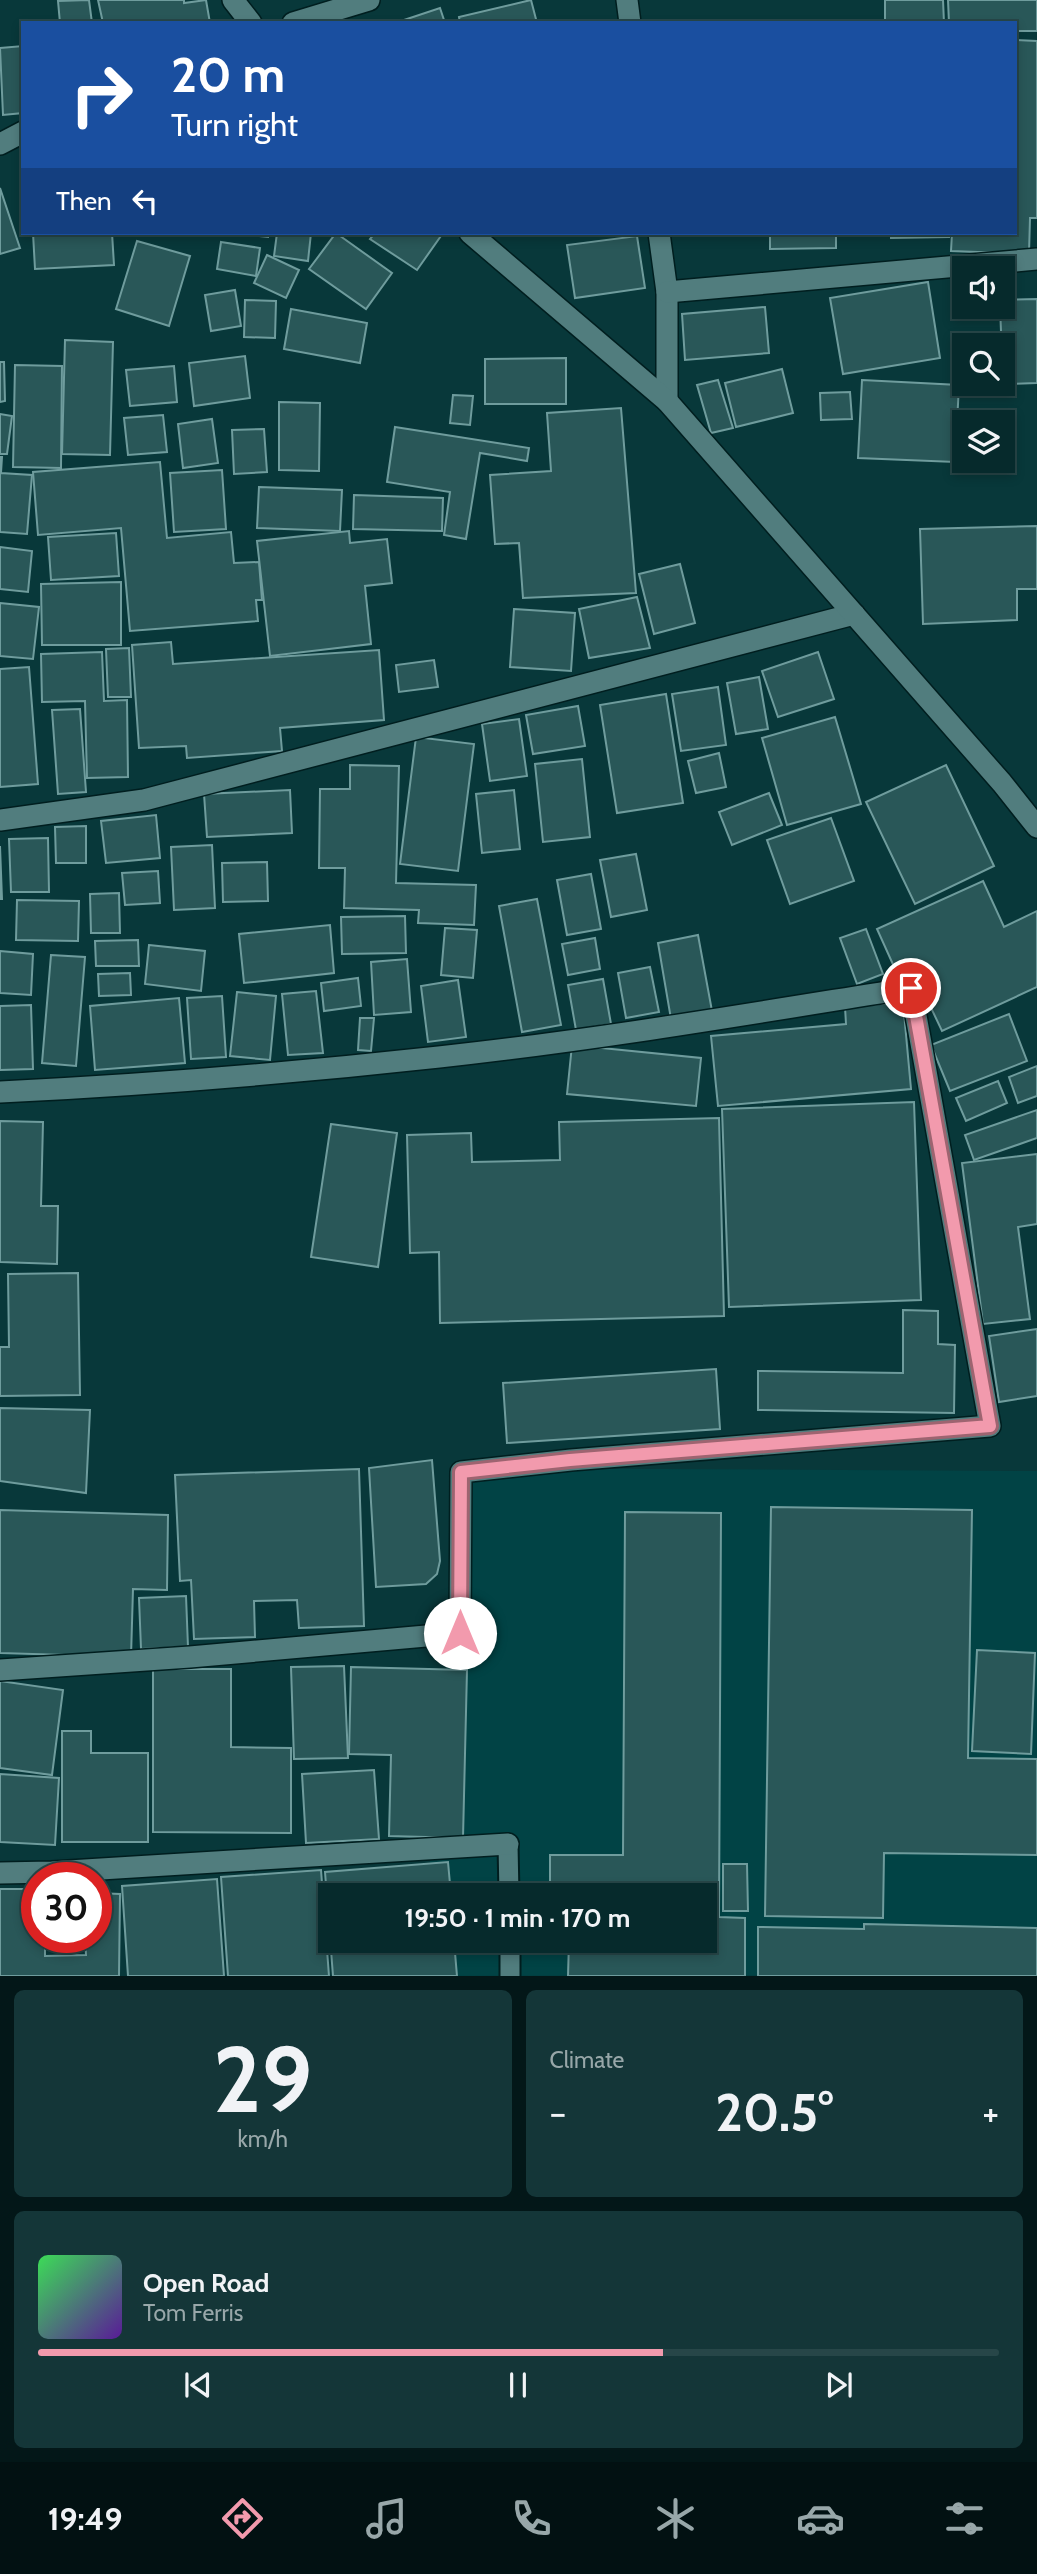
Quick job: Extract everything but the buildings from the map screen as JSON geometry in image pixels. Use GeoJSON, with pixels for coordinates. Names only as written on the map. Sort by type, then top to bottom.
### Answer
{"type":"FeatureCollection","features":[{"type":"Feature","properties":{"kind":"street"},"geometry":{"type":"LineString","coordinates":[[233,0],[249,21]]}},
{"type":"Feature","properties":{"kind":"street"},"geometry":{"type":"LineString","coordinates":[[300,21],[369,0]]}},
{"type":"Feature","properties":{"kind":"street"},"geometry":{"type":"LineString","coordinates":[[627,0],[630,21]]}},
{"type":"Feature","properties":{"kind":"street"},"geometry":{"type":"LineString","coordinates":[[0,144],[21,133]]}},
{"type":"Feature","properties":{"kind":"street"},"geometry":{"type":"LineString","coordinates":[[472,235],[667,401],[1002,783],[1037,827]]}},
{"type":"Feature","properties":{"kind":"street"},"geometry":{"type":"LineString","coordinates":[[659,235],[667,292],[667,401]]}},
{"type":"Feature","properties":{"kind":"street"},"geometry":{"type":"LineString","coordinates":[[667,292],[1037,259]]}},
{"type":"Feature","properties":{"kind":"street"},"geometry":{"type":"LineString","coordinates":[[0,820],[144,800],[854,614]]}},
{"type":"Feature","properties":{"kind":"street"},"geometry":{"type":"LineString","coordinates":[[0,1092],[121,1086],[440,1057],[688,1024],[911,988],[990,1426],[570,1460],[461,1472],[460,1633],[190,1657],[0,1670]]}},
{"type":"Feature","properties":{"kind":"street"},"geometry":{"type":"LineString","coordinates":[[0,1873],[508,1844]]}},
{"type":"Feature","properties":{"kind":"lane"},"geometry":{"type":"LineString","coordinates":[[508,1844],[509,1883]]}},
{"type":"Feature","properties":{"kind":"lane"},"geometry":{"type":"LineString","coordinates":[[510,1953],[510,1976]]}},
{"type":"Feature","properties":{"kind":"shaded area"},"geometry":{"type":"Polygon","coordinates":[[[464,1468],[1037,1471],[1037,1975],[420,1976],[422,1953],[717,1953],[717,1883],[428,1883],[464,1468]]]}},
{"type":"Feature","properties":{"kind":"route"},"geometry":{"type":"LineString","coordinates":[[460,1633],[461,1472],[570,1460],[990,1426],[911,988]]}}]}
